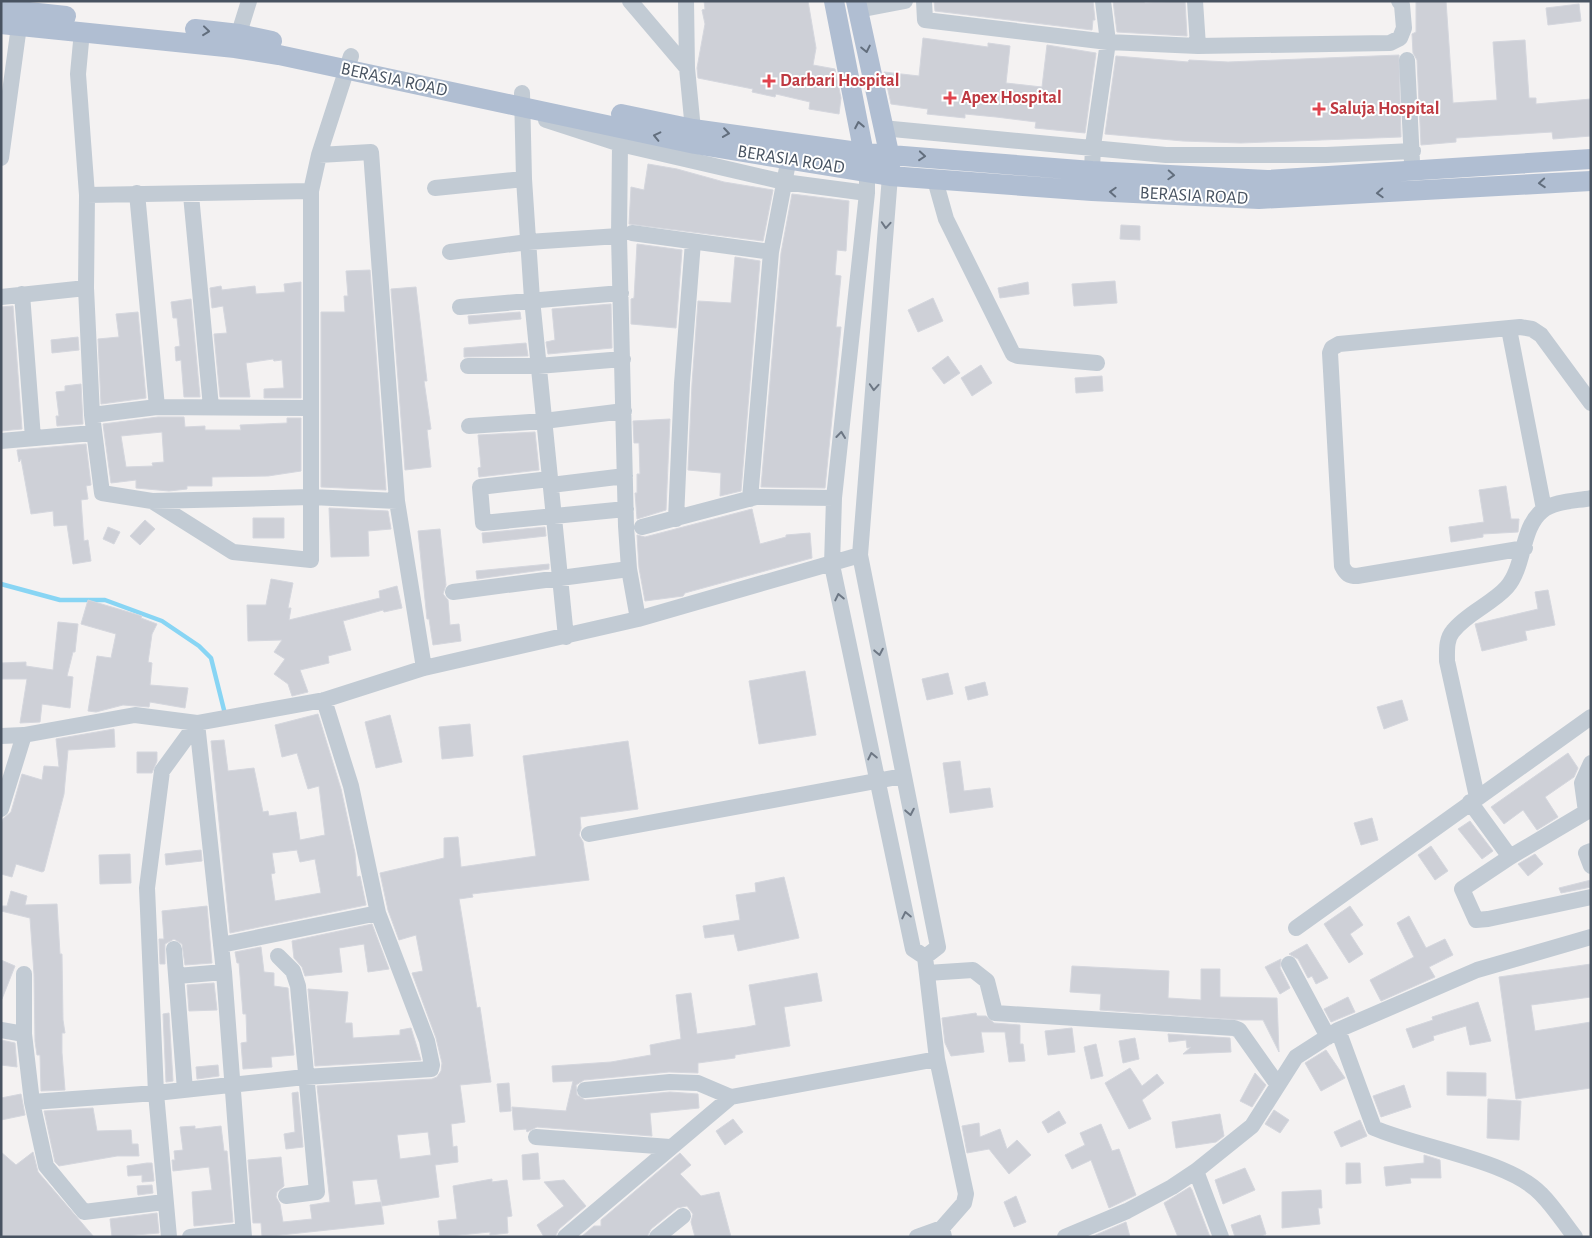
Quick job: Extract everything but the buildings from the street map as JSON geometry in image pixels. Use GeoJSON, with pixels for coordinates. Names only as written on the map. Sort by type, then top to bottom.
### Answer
{"type":"FeatureCollection","features":[{"type":"Feature","properties":{"kind":"main road"},"geometry":{"type":"LineString","coordinates":[[834,1],[865,153],[867,183]]}},
{"type":"Feature","properties":{"kind":"main road"},"geometry":{"type":"LineString","coordinates":[[857,6],[889,154],[890,176]]}},
{"type":"Feature","properties":{"kind":"main road","name":"BERASIA ROAD"},"geometry":{"type":"LineString","coordinates":[[1,9],[237,41],[349,63],[522,104],[694,137],[790,152],[889,154],[1092,171],[1267,180],[1412,160],[1591,159]]}},
{"type":"Feature","properties":{"kind":"main road","name":"BERASIA ROAD"},"geometry":{"type":"LineString","coordinates":[[10,25],[47,14],[82,31],[237,41]]}},
{"type":"Feature","properties":{"kind":"main road","name":"BERASIA ROAD"},"geometry":{"type":"LineString","coordinates":[[790,152],[867,183],[890,176],[1092,191],[1259,199],[1591,182]]}},
{"type":"Feature","properties":{"kind":"street"},"geometry":{"type":"LineString","coordinates":[[237,41],[249,1]]}},
{"type":"Feature","properties":{"kind":"street"},"geometry":{"type":"LineString","coordinates":[[630,1],[687,68]]}},
{"type":"Feature","properties":{"kind":"street"},"geometry":{"type":"LineString","coordinates":[[686,1],[687,68],[694,137]]}},
{"type":"Feature","properties":{"kind":"street"},"geometry":{"type":"LineString","coordinates":[[857,6],[905,1]]}},
{"type":"Feature","properties":{"kind":"street"},"geometry":{"type":"LineString","coordinates":[[924,1],[925,20],[1108,42],[1198,46],[1390,43],[1400,38],[1404,28],[1402,5],[1399,1]]}},
{"type":"Feature","properties":{"kind":"street"},"geometry":{"type":"LineString","coordinates":[[1092,171],[1093,146],[1108,42],[1103,1]]}},
{"type":"Feature","properties":{"kind":"street"},"geometry":{"type":"LineString","coordinates":[[1196,1],[1198,46]]}},
{"type":"Feature","properties":{"kind":"street"},"geometry":{"type":"LineString","coordinates":[[1,158],[10,25]]}},
{"type":"Feature","properties":{"kind":"street"},"geometry":{"type":"LineString","coordinates":[[82,31],[78,74],[87,195],[86,288],[93,433],[102,493],[152,501],[311,497],[397,501]]}},
{"type":"Feature","properties":{"kind":"street"},"geometry":{"type":"LineString","coordinates":[[1406,60],[1415,191]]}},
{"type":"Feature","properties":{"kind":"street"},"geometry":{"type":"LineString","coordinates":[[152,501],[233,552],[311,560],[310,191],[319,155],[349,63]]}},
{"type":"Feature","properties":{"kind":"street"},"geometry":{"type":"LineString","coordinates":[[566,637],[532,300],[524,179],[522,104],[620,144],[784,182],[867,183],[834,498],[832,565],[913,949],[925,957],[937,1060],[966,1194],[964,1203],[943,1232],[917,1237]]}},
{"type":"Feature","properties":{"kind":"street"},"geometry":{"type":"LineString","coordinates":[[882,128],[1093,146],[1166,155],[1326,155],[1412,160]]}},
{"type":"Feature","properties":{"kind":"street"},"geometry":{"type":"LineString","coordinates":[[620,144],[626,234],[621,293],[626,509],[630,569],[638,619]]}},
{"type":"Feature","properties":{"kind":"street"},"geometry":{"type":"LineString","coordinates":[[319,155],[371,152],[397,501],[424,668]]}},
{"type":"Feature","properties":{"kind":"street"},"geometry":{"type":"LineString","coordinates":[[750,499],[772,252],[790,152]]}},
{"type":"Feature","properties":{"kind":"street"},"geometry":{"type":"LineString","coordinates":[[890,176],[860,555],[938,947],[925,957]]}},
{"type":"Feature","properties":{"kind":"street"},"geometry":{"type":"LineString","coordinates":[[435,188],[524,179]]}},
{"type":"Feature","properties":{"kind":"street"},"geometry":{"type":"LineString","coordinates":[[935,180],[946,218],[1013,354],[1097,363]]}},
{"type":"Feature","properties":{"kind":"street"},"geometry":{"type":"LineString","coordinates":[[87,195],[137,193],[191,195],[310,191]]}},
{"type":"Feature","properties":{"kind":"street"},"geometry":{"type":"LineString","coordinates":[[137,193],[157,407]]}},
{"type":"Feature","properties":{"kind":"street"},"geometry":{"type":"LineString","coordinates":[[191,195],[211,407]]}},
{"type":"Feature","properties":{"kind":"street"},"geometry":{"type":"LineString","coordinates":[[450,252],[528,242],[626,234],[772,252]]}},
{"type":"Feature","properties":{"kind":"street"},"geometry":{"type":"LineString","coordinates":[[676,519],[682,383],[693,242]]}},
{"type":"Feature","properties":{"kind":"street"},"geometry":{"type":"LineString","coordinates":[[1,297],[86,288]]}},
{"type":"Feature","properties":{"kind":"street"},"geometry":{"type":"LineString","coordinates":[[460,307],[621,293]]}},
{"type":"Feature","properties":{"kind":"street"},"geometry":{"type":"LineString","coordinates":[[22,294],[33,438]]}},
{"type":"Feature","properties":{"kind":"street"},"geometry":{"type":"LineString","coordinates":[[1525,548],[1357,576],[1351,576],[1346,573],[1342,566],[1329,360],[1332,348],[1339,344],[1509,329],[1532,329],[1541,336],[1591,403]]}},
{"type":"Feature","properties":{"kind":"street"},"geometry":{"type":"LineString","coordinates":[[1509,329],[1544,509]]}},
{"type":"Feature","properties":{"kind":"street"},"geometry":{"type":"LineString","coordinates":[[468,366],[538,366],[623,359]]}},
{"type":"Feature","properties":{"kind":"street"},"geometry":{"type":"LineString","coordinates":[[92,415],[157,407],[311,408]]}},
{"type":"Feature","properties":{"kind":"street"},"geometry":{"type":"LineString","coordinates":[[469,426],[544,421],[624,411]]}},
{"type":"Feature","properties":{"kind":"street"},"geometry":{"type":"LineString","coordinates":[[1,440],[93,433]]}},
{"type":"Feature","properties":{"kind":"street"},"geometry":{"type":"LineString","coordinates":[[626,476],[480,487],[483,523],[626,509]]}},
{"type":"Feature","properties":{"kind":"street"},"geometry":{"type":"LineString","coordinates":[[642,527],[750,499],[764,497],[834,498]]}},
{"type":"Feature","properties":{"kind":"street"},"geometry":{"type":"LineString","coordinates":[[1510,857],[1474,800],[1447,661],[1447,643],[1453,631],[1507,587],[1525,548],[1535,518],[1544,509],[1591,498]]}},
{"type":"Feature","properties":{"kind":"street"},"geometry":{"type":"LineString","coordinates":[[2,732],[24,735],[135,715],[198,723],[324,700],[424,668],[638,619],[832,565],[860,555]]}},
{"type":"Feature","properties":{"kind":"street"},"geometry":{"type":"LineString","coordinates":[[453,592],[630,569]]}},
{"type":"Feature","properties":{"kind":"street"},"geometry":{"type":"LineString","coordinates":[[32,1102],[156,1093],[305,1077],[431,1069],[432,1065],[427,1042],[378,913],[351,786],[324,700]]}},
{"type":"Feature","properties":{"kind":"street"},"geometry":{"type":"LineString","coordinates":[[1296,928],[1591,717]]}},
{"type":"Feature","properties":{"kind":"street"},"geometry":{"type":"LineString","coordinates":[[190,1237],[243,1234],[224,972],[198,723]]}},
{"type":"Feature","properties":{"kind":"street"},"geometry":{"type":"LineString","coordinates":[[169,1237],[164,1202],[156,1093],[147,888],[162,771],[198,723]]}},
{"type":"Feature","properties":{"kind":"street"},"geometry":{"type":"LineString","coordinates":[[1,809],[24,735]]}},
{"type":"Feature","properties":{"kind":"street"},"geometry":{"type":"LineString","coordinates":[[1591,763],[1582,783],[1586,812],[1510,857],[1462,889],[1476,920],[1591,897]]}},
{"type":"Feature","properties":{"kind":"street"},"geometry":{"type":"LineString","coordinates":[[588,834],[903,776]]}},
{"type":"Feature","properties":{"kind":"street"},"geometry":{"type":"LineString","coordinates":[[1591,851],[1586,853],[1591,866]]}},
{"type":"Feature","properties":{"kind":"street"},"geometry":{"type":"LineString","coordinates":[[220,945],[378,913]]}},
{"type":"Feature","properties":{"kind":"street"},"geometry":{"type":"LineString","coordinates":[[1065,1237],[1127,1211],[1172,1187],[1196,1170],[1252,1126],[1296,1057],[1333,1034],[1477,970],[1591,938]]}},
{"type":"Feature","properties":{"kind":"street"},"geometry":{"type":"LineString","coordinates":[[174,949],[185,1090]]}},
{"type":"Feature","properties":{"kind":"street"},"geometry":{"type":"LineString","coordinates":[[278,956],[293,971],[298,986],[317,1192],[286,1196]]}},
{"type":"Feature","properties":{"kind":"street"},"geometry":{"type":"LineString","coordinates":[[1289,964],[1333,1034],[1374,1128],[1397,1138],[1480,1162],[1512,1175],[1540,1193],[1575,1237]]}},
{"type":"Feature","properties":{"kind":"street"},"geometry":{"type":"LineString","coordinates":[[927,973],[973,970],[987,981],[995,1013],[1234,1028],[1239,1030],[1278,1085]]}},
{"type":"Feature","properties":{"kind":"street"},"geometry":{"type":"LineString","coordinates":[[177,976],[224,972]]}},
{"type":"Feature","properties":{"kind":"street"},"geometry":{"type":"LineString","coordinates":[[24,974],[24,1034],[32,1102],[46,1166],[84,1212],[164,1202]]}},
{"type":"Feature","properties":{"kind":"street"},"geometry":{"type":"LineString","coordinates":[[1,1030],[24,1034]]}},
{"type":"Feature","properties":{"kind":"street"},"geometry":{"type":"LineString","coordinates":[[565,1237],[731,1097],[937,1060]]}},
{"type":"Feature","properties":{"kind":"street"},"geometry":{"type":"LineString","coordinates":[[585,1090],[670,1082],[698,1083],[731,1097]]}},
{"type":"Feature","properties":{"kind":"street"},"geometry":{"type":"LineString","coordinates":[[536,1137],[670,1147]]}},
{"type":"Feature","properties":{"kind":"street"},"geometry":{"type":"LineString","coordinates":[[1196,1170],[1221,1237]]}},
{"type":"Feature","properties":{"kind":"street"},"geometry":{"type":"LineString","coordinates":[[657,1237],[683,1216]]}},
{"type":"Feature","properties":{"kind":"waterway"},"geometry":{"type":"LineString","coordinates":[[1,584],[60,600],[105,600],[162,621],[199,646],[211,658],[224,710]]}},
{"type":"Feature","properties":{"kind":"place","name":"Darbari Hospital"},"geometry":{"type":"Point","coordinates":[769,81]}},
{"type":"Feature","properties":{"kind":"place","name":"Apex Hospital"},"geometry":{"type":"Point","coordinates":[950,98]}},
{"type":"Feature","properties":{"kind":"place","name":"Saluja Hospital"},"geometry":{"type":"Point","coordinates":[1319,109]}}]}
